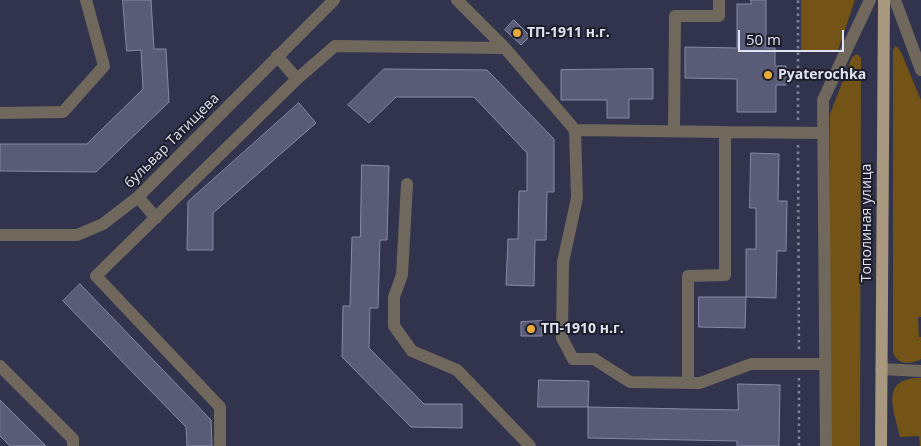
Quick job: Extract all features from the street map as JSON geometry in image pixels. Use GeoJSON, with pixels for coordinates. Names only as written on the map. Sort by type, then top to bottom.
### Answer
{"type":"FeatureCollection","features":[{"type":"Feature","properties":{"kind":"main road","name":"Тополиная улица"},"geometry":{"type":"LineString","coordinates":[[881,446],[884,0]]}},
{"type":"Feature","properties":{"kind":"street"},"geometry":{"type":"LineString","coordinates":[[0,113],[63,112],[104,66],[86,0]]}},
{"type":"Feature","properties":{"kind":"street","name":"бульвар Татищева"},"geometry":{"type":"LineString","coordinates":[[0,234],[77,235],[103,224],[138,198],[334,0]]}},
{"type":"Feature","properties":{"kind":"street"},"geometry":{"type":"LineString","coordinates":[[456,0],[505,48],[575,130],[576,198],[563,262],[562,338],[573,359],[594,358],[630,382],[700,382],[751,364],[826,364]]}},
{"type":"Feature","properties":{"kind":"street"},"geometry":{"type":"LineString","coordinates":[[674,131],[675,16],[719,16],[719,0]]}},
{"type":"Feature","properties":{"kind":"street"},"geometry":{"type":"LineString","coordinates":[[826,446],[823,100],[870,0]]}},
{"type":"Feature","properties":{"kind":"street"},"geometry":{"type":"LineString","coordinates":[[895,0],[921,70]]}},
{"type":"Feature","properties":{"kind":"street"},"geometry":{"type":"LineString","coordinates":[[220,446],[220,407],[96,276],[297,79],[335,46],[505,48]]}},
{"type":"Feature","properties":{"kind":"street"},"geometry":{"type":"LineString","coordinates":[[277,56],[297,79]]}},
{"type":"Feature","properties":{"kind":"street"},"geometry":{"type":"LineString","coordinates":[[575,130],[823,133]]}},
{"type":"Feature","properties":{"kind":"street"},"geometry":{"type":"LineString","coordinates":[[688,383],[688,276],[725,275],[725,132]]}},
{"type":"Feature","properties":{"kind":"street"},"geometry":{"type":"LineString","coordinates":[[406,184],[402,275],[394,297],[394,326],[412,351],[457,370],[530,446]]}},
{"type":"Feature","properties":{"kind":"street"},"geometry":{"type":"LineString","coordinates":[[138,198],[156,218]]}},
{"type":"Feature","properties":{"kind":"street"},"geometry":{"type":"LineString","coordinates":[[0,366],[73,440],[73,446]]}},
{"type":"Feature","properties":{"kind":"street"},"geometry":{"type":"LineString","coordinates":[[881,369],[921,371]]}},
{"type":"Feature","properties":{"kind":"path"},"geometry":{"type":"LineString","coordinates":[[798,0],[799,446]]}},
{"type":"Feature","properties":{"kind":"shaded area"},"geometry":{"type":"Polygon","coordinates":[[[801,0],[855,0],[838,50],[801,51],[801,0]]]}},
{"type":"Feature","properties":{"kind":"shaded area"},"geometry":{"type":"Polygon","coordinates":[[[895,46],[901,52],[921,100],[921,317],[918,317],[919,337],[921,337],[921,359],[909,363],[901,362],[893,352],[893,50],[895,46]]]}},
{"type":"Feature","properties":{"kind":"shaded area"},"geometry":{"type":"Polygon","coordinates":[[[857,54],[861,58],[860,446],[830,446],[830,114],[852,57],[857,54]]]}},
{"type":"Feature","properties":{"kind":"shaded area"},"geometry":{"type":"Polygon","coordinates":[[[921,378],[920,446],[919,436],[900,437],[893,406],[893,397],[894,389],[899,383],[908,379],[921,378]]]}},
{"type":"Feature","properties":{"kind":"building"},"geometry":{"type":"Polygon","coordinates":[[[123,0],[151,0],[154,49],[166,49],[169,102],[96,172],[0,171],[0,144],[87,144],[143,89],[141,50],[127,51],[123,0]]]}},
{"type":"Feature","properties":{"kind":"building"},"geometry":{"type":"Polygon","coordinates":[[[751,0],[766,0],[766,48],[775,48],[775,66],[786,66],[786,85],[776,85],[776,112],[737,112],[737,79],[685,78],[685,47],[737,48],[737,4],[751,4],[751,0]]]}},
{"type":"Feature","properties":{"kind":"building","name":"ТП-1911 н.г."},"geometry":{"type":"Polygon","coordinates":[[[514,20],[530,36],[521,45],[505,30],[514,20]]]}},
{"type":"Feature","properties":{"kind":"building"},"geometry":{"type":"Polygon","coordinates":[[[384,69],[487,70],[554,139],[554,192],[547,192],[546,240],[535,240],[534,286],[506,285],[508,239],[518,239],[519,191],[527,191],[527,153],[474,97],[396,97],[369,123],[348,105],[384,69]]]}},
{"type":"Feature","properties":{"kind":"building"},"geometry":{"type":"Polygon","coordinates":[[[653,69],[653,99],[629,99],[629,118],[607,118],[607,100],[561,100],[561,70],[653,69]]]}},
{"type":"Feature","properties":{"kind":"building"},"geometry":{"type":"Polygon","coordinates":[[[299,103],[316,123],[213,213],[213,250],[187,250],[188,202],[299,103]]]}},
{"type":"Feature","properties":{"kind":"building"},"geometry":{"type":"Polygon","coordinates":[[[751,153],[779,154],[778,201],[787,201],[786,251],[777,251],[776,298],[746,297],[746,249],[756,249],[756,208],[750,208],[751,153]]]}},
{"type":"Feature","properties":{"kind":"building"},"geometry":{"type":"Polygon","coordinates":[[[362,165],[389,166],[387,240],[380,240],[378,308],[370,308],[369,348],[424,404],[462,404],[462,428],[411,427],[342,357],[343,306],[350,306],[352,237],[360,237],[362,165]]]}},
{"type":"Feature","properties":{"kind":"building"},"geometry":{"type":"Polygon","coordinates":[[[80,284],[211,420],[212,446],[187,446],[186,427],[63,301],[80,284]]]}},
{"type":"Feature","properties":{"kind":"building"},"geometry":{"type":"Polygon","coordinates":[[[699,297],[746,297],[745,328],[699,327],[699,297]]]}},
{"type":"Feature","properties":{"kind":"building","name":"ТП-1910 н.г."},"geometry":{"type":"Polygon","coordinates":[[[542,321],[542,336],[521,336],[521,322],[542,321]]]}},
{"type":"Feature","properties":{"kind":"building"},"geometry":{"type":"Polygon","coordinates":[[[539,380],[589,381],[588,407],[538,407],[539,380]]]}},
{"type":"Feature","properties":{"kind":"building"},"geometry":{"type":"Polygon","coordinates":[[[738,384],[780,385],[779,446],[737,446],[737,441],[588,438],[588,407],[738,410],[738,384]]]}},
{"type":"Feature","properties":{"kind":"building"},"geometry":{"type":"Polygon","coordinates":[[[0,400],[46,446],[10,446],[0,436],[0,400]]]}},
{"type":"Feature","properties":{"kind":"place","name":"ТП-1911 н.г."},"geometry":{"type":"Point","coordinates":[517,33]}},
{"type":"Feature","properties":{"kind":"place","name":"Pyaterochka"},"geometry":{"type":"Point","coordinates":[768,75]}},
{"type":"Feature","properties":{"kind":"place","name":"ТП-1910 н.г."},"geometry":{"type":"Point","coordinates":[531,329]}}]}
